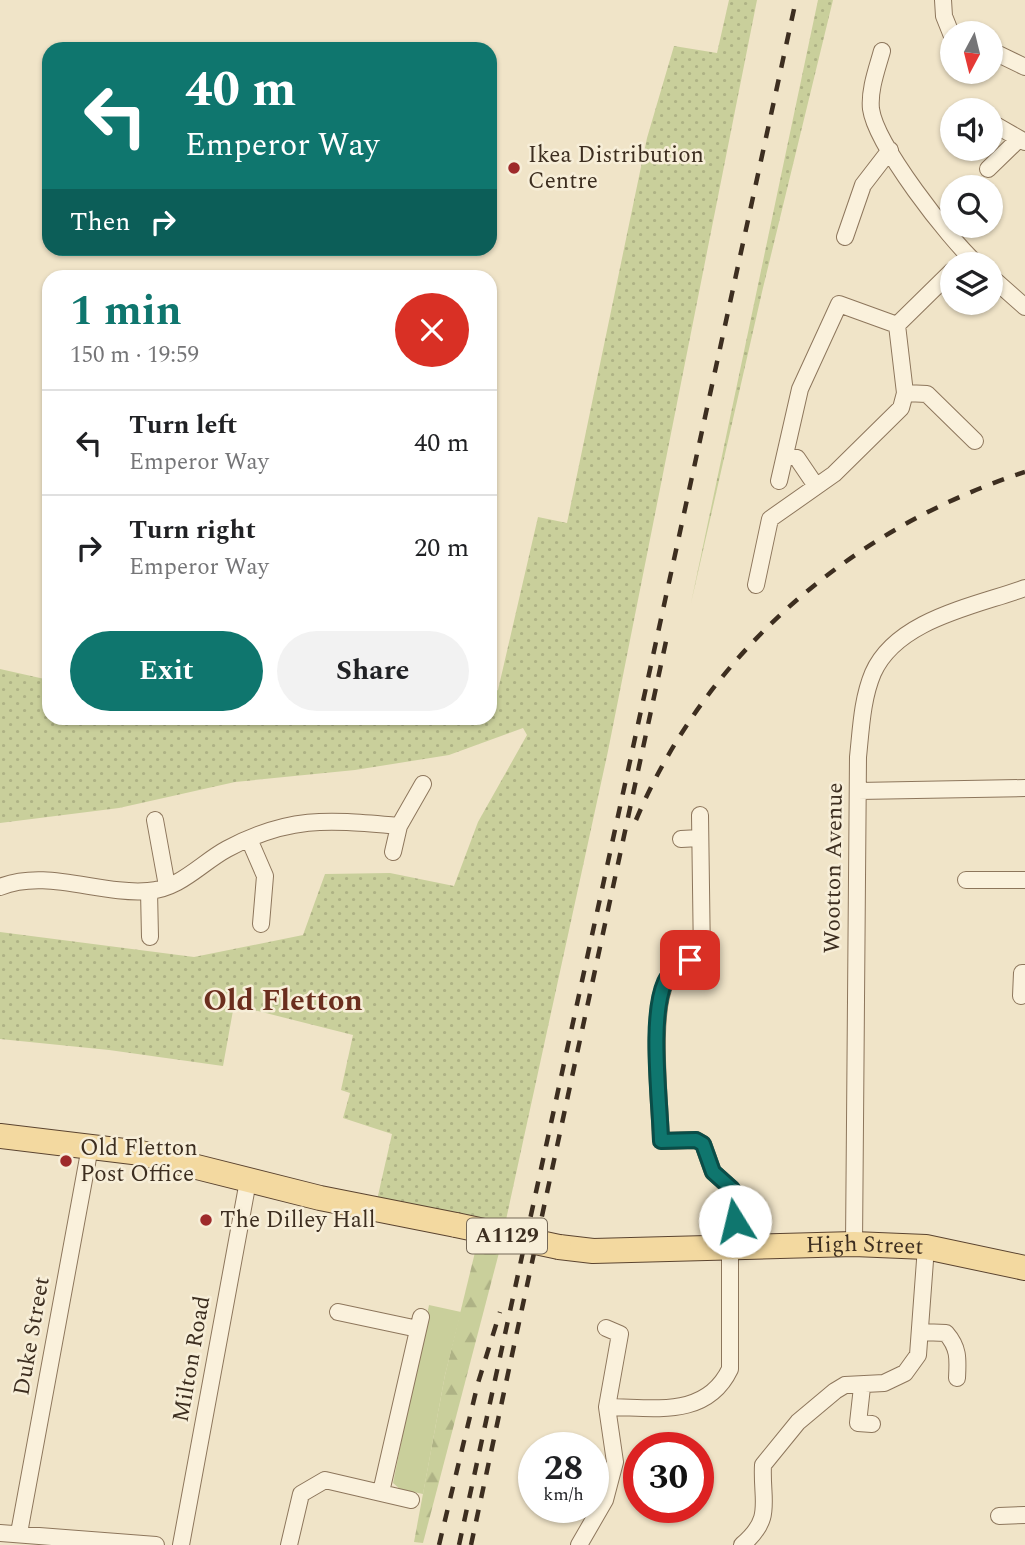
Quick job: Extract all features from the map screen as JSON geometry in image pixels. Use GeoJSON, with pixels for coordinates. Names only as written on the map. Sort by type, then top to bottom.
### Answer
{"type":"FeatureCollection","features":[{"type":"Feature","properties":{"kind":"main road","name":"High Street"},"geometry":{"type":"LineString","coordinates":[[0,1136],[141,1153],[248,1181],[559,1247],[593,1251],[855,1244],[926,1247],[1025,1268]]}},
{"type":"Feature","properties":{"kind":"street"},"geometry":{"type":"LineString","coordinates":[[943,0],[946,21]]}},
{"type":"Feature","properties":{"kind":"street"},"geometry":{"type":"LineString","coordinates":[[882,51],[871,95],[871,111],[890,150],[962,252]]}},
{"type":"Feature","properties":{"kind":"street"},"geometry":{"type":"LineString","coordinates":[[1003,56],[1025,67]]}},
{"type":"Feature","properties":{"kind":"street"},"geometry":{"type":"LineString","coordinates":[[988,169],[1022,140],[1003,129]]}},
{"type":"Feature","properties":{"kind":"street"},"geometry":{"type":"LineString","coordinates":[[845,237],[863,185],[890,150]]}},
{"type":"Feature","properties":{"kind":"street"},"geometry":{"type":"LineString","coordinates":[[897,325],[940,283]]}},
{"type":"Feature","properties":{"kind":"street"},"geometry":{"type":"LineString","coordinates":[[1003,288],[1025,307]]}},
{"type":"Feature","properties":{"kind":"street"},"geometry":{"type":"LineString","coordinates":[[779,481],[800,388],[839,303],[897,325]]}},
{"type":"Feature","properties":{"kind":"street"},"geometry":{"type":"LineString","coordinates":[[756,585],[770,519],[834,474],[901,408],[905,393],[897,325]]}},
{"type":"Feature","properties":{"kind":"street"},"geometry":{"type":"LineString","coordinates":[[905,393],[927,394],[975,441]]}},
{"type":"Feature","properties":{"kind":"street"},"geometry":{"type":"LineString","coordinates":[[785,455],[797,458],[816,486]]}},
{"type":"Feature","properties":{"kind":"street","name":"Wootton Avenue"},"geometry":{"type":"LineString","coordinates":[[855,1244],[858,791],[861,721],[867,694],[874,671],[889,650],[912,631],[1025,589]]}},
{"type":"Feature","properties":{"kind":"street"},"geometry":{"type":"LineString","coordinates":[[393,852],[398,826],[423,784]]}},
{"type":"Feature","properties":{"kind":"street"},"geometry":{"type":"LineString","coordinates":[[858,791],[1025,788]]}},
{"type":"Feature","properties":{"kind":"street"},"geometry":{"type":"LineString","coordinates":[[607,1407],[695,1404],[711,1396],[723,1383],[730,1369],[730,1247],[735,1221],[735,1198],[732,1189],[713,1172],[708,1151],[696,1140],[661,1141],[657,1037],[665,982],[680,965],[702,959],[700,816]]}},
{"type":"Feature","properties":{"kind":"street"},"geometry":{"type":"LineString","coordinates":[[155,820],[167,886]]}},
{"type":"Feature","properties":{"kind":"street"},"geometry":{"type":"LineString","coordinates":[[0,887],[20,880],[149,891],[167,886],[249,839],[282,825],[323,820],[398,826]]}},
{"type":"Feature","properties":{"kind":"street"},"geometry":{"type":"LineString","coordinates":[[681,839],[700,838]]}},
{"type":"Feature","properties":{"kind":"street"},"geometry":{"type":"LineString","coordinates":[[249,839],[265,876],[261,924]]}},
{"type":"Feature","properties":{"kind":"street"},"geometry":{"type":"LineString","coordinates":[[966,880],[1025,880]]}},
{"type":"Feature","properties":{"kind":"street"},"geometry":{"type":"LineString","coordinates":[[149,891],[150,937]]}},
{"type":"Feature","properties":{"kind":"street"},"geometry":{"type":"LineString","coordinates":[[1021,996],[1022,973],[1025,973]]}},
{"type":"Feature","properties":{"kind":"street","name":"Duke Street"},"geometry":{"type":"LineString","coordinates":[[19,1534],[90,1147]]}},
{"type":"Feature","properties":{"kind":"street","name":"Milton Road"},"geometry":{"type":"LineString","coordinates":[[181,1545],[248,1181]]}},
{"type":"Feature","properties":{"kind":"street"},"geometry":{"type":"LineString","coordinates":[[742,1545],[763,1522],[763,1465],[798,1422],[845,1385],[862,1387],[884,1383],[905,1373],[918,1355],[926,1247]]}},
{"type":"Feature","properties":{"kind":"street"},"geometry":{"type":"LineString","coordinates":[[338,1312],[420,1323],[381,1492]]}},
{"type":"Feature","properties":{"kind":"street"},"geometry":{"type":"LineString","coordinates":[[579,1545],[606,1500],[615,1462],[607,1407],[620,1334],[606,1328]]}},
{"type":"Feature","properties":{"kind":"street"},"geometry":{"type":"LineString","coordinates":[[921,1332],[946,1333],[955,1343],[958,1353],[957,1378]]}},
{"type":"Feature","properties":{"kind":"street"},"geometry":{"type":"LineString","coordinates":[[862,1387],[858,1423],[872,1424]]}},
{"type":"Feature","properties":{"kind":"street"},"geometry":{"type":"LineString","coordinates":[[289,1545],[301,1494],[325,1480],[411,1500]]}},
{"type":"Feature","properties":{"kind":"street"},"geometry":{"type":"LineString","coordinates":[[999,1516],[1025,1515]]}},
{"type":"Feature","properties":{"kind":"street"},"geometry":{"type":"LineString","coordinates":[[0,1533],[156,1545]]}},
{"type":"Feature","properties":{"kind":"green space"},"geometry":{"type":"Polygon","coordinates":[[[729,0],[757,0],[608,751],[504,1229],[377,1200],[392,1134],[343,1118],[350,1093],[341,1090],[353,1035],[234,1005],[223,1066],[109,1050],[0,1039],[0,932],[194,957],[303,935],[325,874],[390,873],[454,886],[478,822],[527,735],[523,728],[449,755],[355,770],[235,782],[119,808],[0,823],[0,669],[42,678],[42,725],[497,725],[497,690],[538,517],[567,523],[647,138],[674,46],[717,53],[729,0]]]}},
{"type":"Feature","properties":{"kind":"green space"},"geometry":{"type":"Polygon","coordinates":[[[818,0],[833,0],[762,292],[691,603],[818,0]]]}},
{"type":"Feature","properties":{"kind":"green space"},"geometry":{"type":"Polygon","coordinates":[[[478,1240],[501,1245],[423,1543],[414,1542],[445,1375],[478,1240]]]}},
{"type":"Feature","properties":{"kind":"green space"},"geometry":{"type":"Polygon","coordinates":[[[429,1305],[461,1312],[445,1375],[423,1494],[400,1489],[393,1483],[429,1305]]]}},
{"type":"Feature","properties":{"kind":"railway"},"geometry":{"type":"LineString","coordinates":[[459,1545],[796,0]]}},
{"type":"Feature","properties":{"kind":"railway"},"geometry":{"type":"LineString","coordinates":[[636,820],[666,759],[702,703],[745,651],[792,604],[845,562],[901,526],[962,496],[1025,472]]}},
{"type":"Feature","properties":{"kind":"railway"},"geometry":{"type":"LineString","coordinates":[[471,1545],[668,632]]}},
{"type":"Feature","properties":{"kind":"railway"},"geometry":{"type":"LineString","coordinates":[[439,1545],[478,1383],[500,1312]]}},
{"type":"Feature","properties":{"kind":"place","name":"Ikea Distribution Centre"},"geometry":{"type":"Point","coordinates":[514,168]}},
{"type":"Feature","properties":{"kind":"place","name":"Old Fletton Post Office"},"geometry":{"type":"Point","coordinates":[66,1161]}},
{"type":"Feature","properties":{"kind":"place","name":"The Dilley Hall"},"geometry":{"type":"Point","coordinates":[206,1220]}},
{"type":"Feature","properties":{"kind":"district","name":"Old Fletton"},"geometry":{"type":"Point","coordinates":[283,1001]}},
{"type":"Feature","properties":{"kind":"route"},"geometry":{"type":"LineString","coordinates":[[690,960],[671,973],[665,982],[662,998],[657,1037],[661,1141],[696,1140],[703,1144],[708,1151],[713,1172],[732,1189],[735,1198],[735,1221]]}}]}
